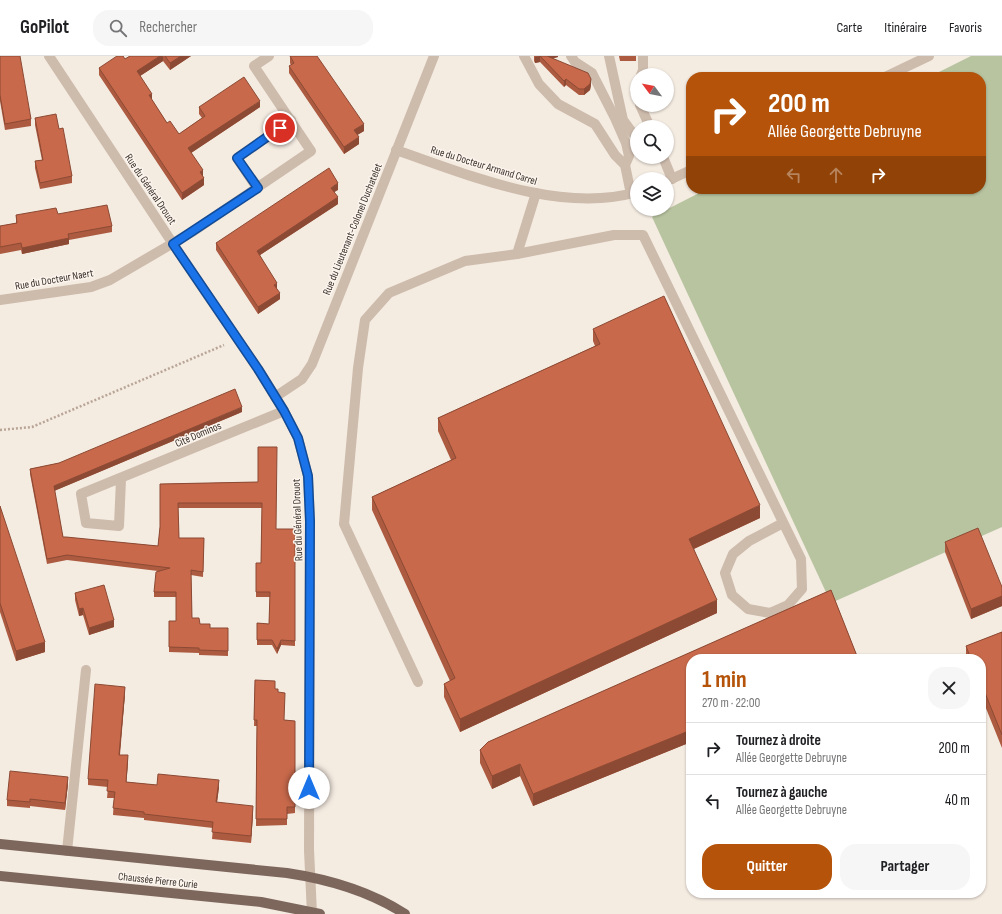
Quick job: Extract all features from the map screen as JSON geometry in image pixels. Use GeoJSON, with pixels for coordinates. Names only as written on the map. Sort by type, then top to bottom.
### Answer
{"type":"FeatureCollection","features":[{"type":"Feature","properties":{"kind":"main road","name":"Chaussée Pierre Curie"},"geometry":{"type":"LineString","coordinates":[[0,844],[280,872],[310,877],[353,889],[394,907],[405,914]]}},
{"type":"Feature","properties":{"kind":"main road","name":"Chaussée Pierre Curie"},"geometry":{"type":"LineString","coordinates":[[0,876],[261,902],[315,913]]}},
{"type":"Feature","properties":{"kind":"street"},"geometry":{"type":"LineString","coordinates":[[258,188],[237,158],[291,120],[254,66],[269,56]]}},
{"type":"Feature","properties":{"kind":"street","name":"Rue du Lieutenant-Colonel Duchatelet"},"geometry":{"type":"LineString","coordinates":[[275,397],[302,379],[309,369],[434,56]]}},
{"type":"Feature","properties":{"kind":"street"},"geometry":{"type":"LineString","coordinates":[[524,56],[539,84],[558,104],[596,124],[615,155],[625,165],[630,181]]}},
{"type":"Feature","properties":{"kind":"street"},"geometry":{"type":"LineString","coordinates":[[571,56],[574,62],[592,73],[615,118],[630,156],[625,165]]}},
{"type":"Feature","properties":{"kind":"street"},"geometry":{"type":"LineString","coordinates":[[610,56],[623,120],[630,130]]}},
{"type":"Feature","properties":{"kind":"street"},"geometry":{"type":"LineString","coordinates":[[643,56],[643,68]]}},
{"type":"Feature","properties":{"kind":"street"},"geometry":{"type":"LineString","coordinates":[[895,72],[929,56]]}},
{"type":"Feature","properties":{"kind":"street","name":"Rue du Général Drouot"},"geometry":{"type":"LineString","coordinates":[[53,57],[173,244],[284,411],[300,444],[308,476],[309,488],[310,877],[315,913]]}},
{"type":"Feature","properties":{"kind":"street","name":"Rue du Docteur Naert"},"geometry":{"type":"LineString","coordinates":[[0,300],[91,287],[110,280],[173,244],[311,151],[291,120]]}},
{"type":"Feature","properties":{"kind":"street","name":"Rue du Docteur Armand Carrel"},"geometry":{"type":"LineString","coordinates":[[396,150],[517,190],[577,198],[630,194]]}},
{"type":"Feature","properties":{"kind":"street"},"geometry":{"type":"LineString","coordinates":[[674,178],[686,172]]}},
{"type":"Feature","properties":{"kind":"street"},"geometry":{"type":"LineString","coordinates":[[517,254],[536,193]]}},
{"type":"Feature","properties":{"kind":"street"},"geometry":{"type":"LineString","coordinates":[[418,682],[344,524],[358,368],[365,320],[389,292],[465,261],[517,254],[614,235],[643,235],[783,522],[801,559],[802,589],[788,605],[770,613],[748,609],[732,595],[725,573],[733,554],[749,541],[783,522]]}},
{"type":"Feature","properties":{"kind":"street","name":"Cité Dominos"},"geometry":{"type":"LineString","coordinates":[[121,479],[119,526],[86,523],[81,494],[121,479],[284,411]]}},
{"type":"Feature","properties":{"kind":"street"},"geometry":{"type":"LineString","coordinates":[[67,851],[86,670]]}},
{"type":"Feature","properties":{"kind":"path"},"geometry":{"type":"LineString","coordinates":[[0,430],[32,427],[237,339]]}},
{"type":"Feature","properties":{"kind":"green space"},"geometry":{"type":"Polygon","coordinates":[[[971,56],[1002,56],[1002,527],[831,603],[652,217],[674,216],[674,206],[697,194],[986,194],[986,72],[939,72],[971,56]]]}},
{"type":"Feature","properties":{"kind":"building"},"geometry":{"type":"Polygon","coordinates":[[[0,56],[20,56],[31,119],[5,124],[0,95],[0,56]]]}},
{"type":"Feature","properties":{"kind":"building"},"geometry":{"type":"Polygon","coordinates":[[[117,56],[123,56],[125,59],[130,56],[160,56],[137,71],[152,94],[149,95],[167,123],[170,121],[179,134],[205,116],[199,107],[244,77],[260,101],[188,148],[203,170],[200,172],[204,178],[182,193],[99,68],[117,56]]]}},
{"type":"Feature","properties":{"kind":"building"},"geometry":{"type":"Polygon","coordinates":[[[165,56],[181,56],[170,63],[165,56]]]}},
{"type":"Feature","properties":{"kind":"building"},"geometry":{"type":"Polygon","coordinates":[[[290,56],[317,56],[364,124],[354,130],[359,137],[344,147],[289,66],[294,63],[290,56]]]}},
{"type":"Feature","properties":{"kind":"building"},"geometry":{"type":"Polygon","coordinates":[[[540,56],[547,56],[588,73],[591,79],[590,84],[584,89],[579,89],[566,79],[564,81],[540,56]]]}},
{"type":"Feature","properties":{"kind":"building"},"geometry":{"type":"Polygon","coordinates":[[[56,114],[59,129],[63,128],[72,176],[40,183],[35,161],[43,160],[35,118],[56,114]]]}},
{"type":"Feature","properties":{"kind":"building"},"geometry":{"type":"Polygon","coordinates":[[[329,168],[338,183],[331,188],[338,197],[257,251],[277,283],[274,285],[280,293],[258,307],[216,243],[329,168]]]}},
{"type":"Feature","properties":{"kind":"building"},"geometry":{"type":"Polygon","coordinates":[[[107,205],[112,226],[68,234],[69,238],[22,248],[21,243],[0,247],[0,226],[17,223],[16,215],[56,208],[58,214],[107,205]]]}},
{"type":"Feature","properties":{"kind":"building"},"geometry":{"type":"Polygon","coordinates":[[[664,296],[760,505],[689,539],[717,600],[460,719],[444,684],[455,678],[372,497],[456,458],[438,418],[600,344],[593,329],[664,296]]]}},
{"type":"Feature","properties":{"kind":"building"},"geometry":{"type":"Polygon","coordinates":[[[235,389],[242,407],[54,486],[63,537],[158,546],[160,527],[160,484],[258,482],[258,447],[277,447],[276,529],[295,529],[295,641],[281,640],[277,649],[272,640],[257,640],[257,623],[269,624],[270,592],[256,592],[256,563],[261,563],[262,503],[178,503],[179,538],[204,538],[203,572],[191,570],[192,618],[199,618],[200,624],[210,624],[210,628],[228,628],[228,651],[169,647],[169,621],[176,621],[176,592],[154,592],[156,572],[170,568],[67,555],[47,559],[30,469],[59,463],[235,389]]]}},
{"type":"Feature","properties":{"kind":"building"},"geometry":{"type":"Polygon","coordinates":[[[0,506],[45,642],[16,651],[0,603],[0,506]]]}},
{"type":"Feature","properties":{"kind":"building"},"geometry":{"type":"Polygon","coordinates":[[[978,528],[1002,587],[1002,596],[971,609],[945,542],[978,528]]]}},
{"type":"Feature","properties":{"kind":"building"},"geometry":{"type":"Polygon","coordinates":[[[104,585],[114,620],[89,628],[83,608],[79,609],[75,593],[104,585]]]}},
{"type":"Feature","properties":{"kind":"building"},"geometry":{"type":"Polygon","coordinates":[[[831,590],[856,654],[687,654],[831,590]]]}},
{"type":"Feature","properties":{"kind":"building"},"geometry":{"type":"Polygon","coordinates":[[[1002,632],[1002,735],[986,695],[986,654],[969,654],[966,646],[1002,632]]]}},
{"type":"Feature","properties":{"kind":"building"},"geometry":{"type":"Polygon","coordinates":[[[686,654],[686,732],[533,794],[520,764],[492,776],[480,750],[488,742],[686,654]]]}},
{"type":"Feature","properties":{"kind":"building"},"geometry":{"type":"Polygon","coordinates":[[[255,680],[275,681],[275,689],[278,689],[278,692],[285,693],[284,720],[295,721],[295,807],[287,807],[287,819],[256,819],[257,720],[254,720],[255,680]]]}},
{"type":"Feature","properties":{"kind":"building"},"geometry":{"type":"Polygon","coordinates":[[[95,684],[125,687],[119,755],[128,755],[126,782],[157,785],[158,774],[219,780],[216,802],[253,806],[251,836],[212,832],[213,822],[144,814],[144,812],[113,808],[115,792],[107,791],[108,780],[88,779],[95,684]]]}},
{"type":"Feature","properties":{"kind":"building"},"geometry":{"type":"Polygon","coordinates":[[[10,771],[68,777],[65,803],[30,799],[30,802],[7,800],[10,771]]]}},
{"type":"Feature","properties":{"kind":"route"},"geometry":{"type":"LineString","coordinates":[[280,128],[237,158],[258,188],[173,244],[258,369],[284,411],[298,438],[302,450],[308,476],[310,521],[309,788]]}}]}
